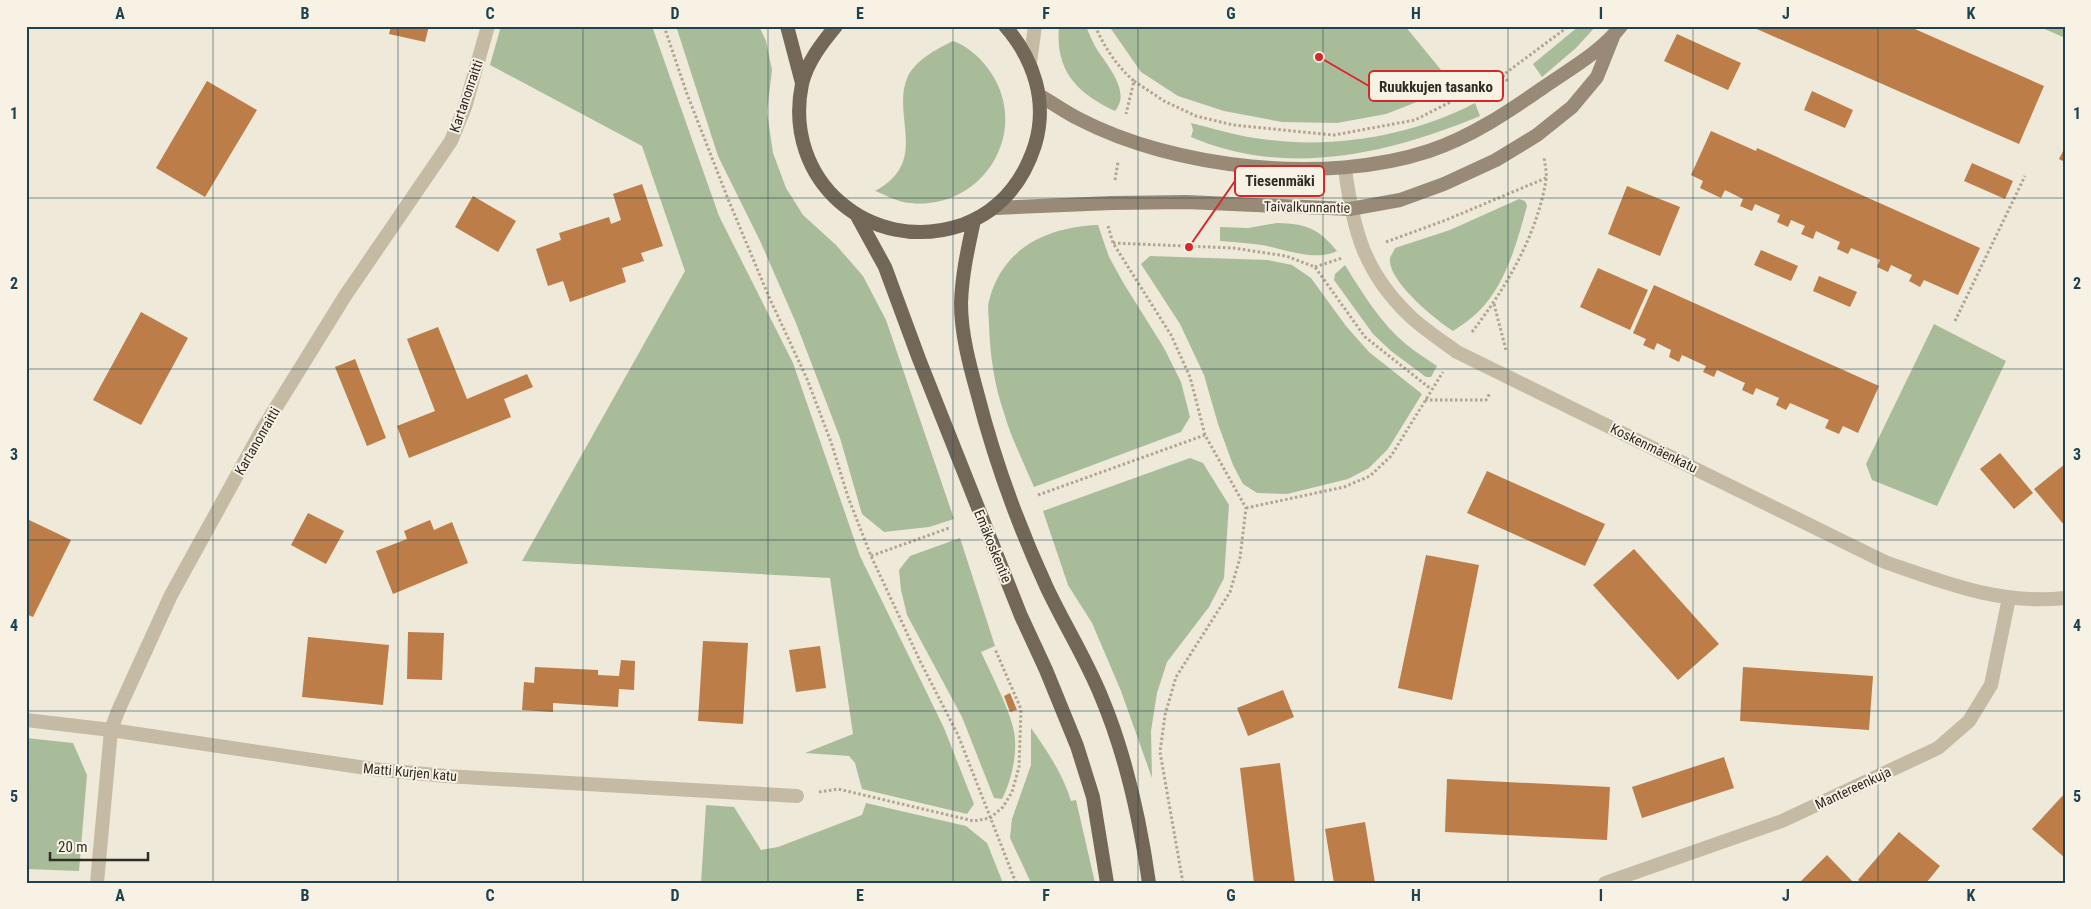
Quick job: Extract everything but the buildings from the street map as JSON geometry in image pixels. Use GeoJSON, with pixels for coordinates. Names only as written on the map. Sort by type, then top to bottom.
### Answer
{"type":"FeatureCollection","features":[{"type":"Feature","properties":{"kind":"main road"},"geometry":{"type":"LineString","coordinates":[[787,26],[802,83]]}},
{"type":"Feature","properties":{"kind":"main road"},"geometry":{"type":"LineString","coordinates":[[836,26],[818,48],[802,83],[799,113],[803,144],[815,172],[833,197],[857,216],[885,228],[915,233],[945,230],[974,220],[995,208],[1015,187],[1029,165],[1039,131],[1040,96],[1030,62],[1018,40],[1005,26]]}},
{"type":"Feature","properties":{"kind":"main road","name":"Taivalkunnantie"},"geometry":{"type":"LineString","coordinates":[[1040,96],[1079,119],[1121,138],[1168,151],[1218,161],[1277,169],[1345,169],[1388,163],[1430,151],[1481,129],[1520,104],[1617,32]]}},
{"type":"Feature","properties":{"kind":"main road","name":"Taivalkunnantie"},"geometry":{"type":"LineString","coordinates":[[995,208],[1186,202],[1350,209],[1400,200],[1444,184],[1496,160],[1537,135],[1572,107],[1597,77],[1617,32]]}},
{"type":"Feature","properties":{"kind":"main road","name":"Emäkoskentie"},"geometry":{"type":"LineString","coordinates":[[857,216],[885,267],[1020,616],[1046,670],[1077,746],[1093,797],[1107,883]]}},
{"type":"Feature","properties":{"kind":"main road"},"geometry":{"type":"LineString","coordinates":[[974,220],[963,271],[961,304],[969,363],[988,436],[1028,545],[1098,688],[1118,742],[1142,837],[1149,883]]}},
{"type":"Feature","properties":{"kind":"street","name":"Kartanonraitti"},"geometry":{"type":"LineString","coordinates":[[97,883],[111,730],[118,711],[171,595],[262,430],[345,296],[450,141],[465,107],[488,26]]}},
{"type":"Feature","properties":{"kind":"street"},"geometry":{"type":"LineString","coordinates":[[1030,62],[1035,26]]}},
{"type":"Feature","properties":{"kind":"street","name":"Koskenmäenkatu"},"geometry":{"type":"LineString","coordinates":[[1345,169],[1350,209],[1362,250],[1394,298],[1412,317],[1457,352],[1885,562],[1960,588],[2009,598],[2049,600],[2065,598]]}},
{"type":"Feature","properties":{"kind":"street","name":"Mantereenkuja"},"geometry":{"type":"LineString","coordinates":[[1605,883],[1782,821],[1938,748],[1969,722],[1991,685],[2009,598]]}},
{"type":"Feature","properties":{"kind":"street","name":"Matti Kurjen katu"},"geometry":{"type":"LineString","coordinates":[[26,720],[111,730],[373,769],[446,776],[797,796]]}},
{"type":"Feature","properties":{"kind":"path"},"geometry":{"type":"LineString","coordinates":[[664,26],[687,94],[728,199],[769,297],[807,379],[870,556],[958,735],[1016,883]]}},
{"type":"Feature","properties":{"kind":"path"},"geometry":{"type":"LineString","coordinates":[[1095,26],[1104,46],[1119,68],[1134,81],[1164,101],[1196,116],[1233,126],[1334,134],[1415,120],[1503,75],[1569,26]]}},
{"type":"Feature","properties":{"kind":"path"},"geometry":{"type":"LineString","coordinates":[[1134,81],[1121,138],[1112,203],[1107,223],[1113,243],[1172,335],[1190,377],[1206,435],[1246,508],[1240,558],[1230,592],[1176,677],[1165,715],[1160,752],[1183,883]]}},
{"type":"Feature","properties":{"kind":"path"},"geometry":{"type":"LineString","coordinates":[[1955,321],[2025,176]]}},
{"type":"Feature","properties":{"kind":"path"},"geometry":{"type":"LineString","coordinates":[[1314,268],[1446,220],[1546,178]]}},
{"type":"Feature","properties":{"kind":"path"},"geometry":{"type":"LineString","coordinates":[[1113,243],[1233,248],[1286,256],[1314,268],[1365,337],[1431,389]]}},
{"type":"Feature","properties":{"kind":"path"},"geometry":{"type":"LineString","coordinates":[[1038,495],[1206,435]]}},
{"type":"Feature","properties":{"kind":"path"},"geometry":{"type":"LineString","coordinates":[[870,556],[949,528]]}},
{"type":"Feature","properties":{"kind":"path"},"geometry":{"type":"LineString","coordinates":[[797,796],[838,789],[974,821],[990,818],[1003,807],[1012,792],[1019,767],[1021,709],[995,649]]}},
{"type":"Feature","properties":{"kind":"green space"},"geometry":{"type":"Polygon","coordinates":[[[501,26],[652,26],[719,216],[793,363],[860,556],[944,728],[974,804],[967,814],[862,789],[855,763],[849,756],[805,753],[853,734],[830,578],[522,561],[685,271],[642,146],[490,65],[501,26]]]}},
{"type":"Feature","properties":{"kind":"green space"},"geometry":{"type":"Polygon","coordinates":[[[676,26],[759,26],[766,41],[772,70],[767,112],[773,153],[786,188],[803,215],[836,245],[863,276],[886,320],[954,519],[929,527],[884,532],[862,514],[840,438],[796,323],[761,243],[718,156],[676,26]]]}},
{"type":"Feature","properties":{"kind":"green space"},"geometry":{"type":"Polygon","coordinates":[[[1059,26],[1086,26],[1095,45],[1116,78],[1121,95],[1115,111],[1090,96],[1071,79],[1061,56],[1059,26]]]}},
{"type":"Feature","properties":{"kind":"green space"},"geometry":{"type":"Polygon","coordinates":[[[1109,26],[1405,26],[1455,87],[1386,114],[1337,123],[1282,122],[1224,111],[1178,96],[1141,72],[1109,26]]]}},
{"type":"Feature","properties":{"kind":"green space"},"geometry":{"type":"Polygon","coordinates":[[[1579,26],[1596,26],[1576,48],[1542,77],[1533,64],[1579,26]]]}},
{"type":"Feature","properties":{"kind":"green space"},"geometry":{"type":"Polygon","coordinates":[[[2038,26],[2065,26],[2065,38],[2038,26]]]}},
{"type":"Feature","properties":{"kind":"green space"},"geometry":{"type":"Polygon","coordinates":[[[953,41],[967,48],[986,66],[1000,90],[1005,115],[1003,140],[993,162],[977,181],[956,195],[931,203],[903,202],[875,191],[892,179],[901,166],[905,152],[906,137],[903,106],[908,76],[922,60],[953,41]]]}},
{"type":"Feature","properties":{"kind":"green space"},"geometry":{"type":"Polygon","coordinates":[[[1475,103],[1480,116],[1409,141],[1337,156],[1300,158],[1263,156],[1227,149],[1191,137],[1193,130],[1191,123],[1255,138],[1283,141],[1340,141],[1368,138],[1423,125],[1475,103]]]}},
{"type":"Feature","properties":{"kind":"green space"},"geometry":{"type":"Polygon","coordinates":[[[1519,199],[1525,201],[1527,206],[1503,276],[1488,301],[1478,312],[1453,331],[1414,299],[1396,278],[1391,267],[1390,258],[1395,248],[1450,230],[1519,199]]]}},
{"type":"Feature","properties":{"kind":"green space"},"geometry":{"type":"Polygon","coordinates":[[[1277,223],[1304,226],[1318,232],[1337,251],[1329,254],[1310,255],[1262,245],[1220,241],[1220,227],[1248,228],[1277,223]]]}},
{"type":"Feature","properties":{"kind":"green space"},"geometry":{"type":"Polygon","coordinates":[[[1098,225],[1109,257],[1164,348],[1181,382],[1190,417],[1181,432],[1034,487],[1010,432],[998,391],[990,347],[989,301],[995,283],[1004,267],[1029,244],[1061,230],[1098,225]]]}},
{"type":"Feature","properties":{"kind":"green space"},"geometry":{"type":"Polygon","coordinates":[[[1150,256],[1268,260],[1292,265],[1311,278],[1346,326],[1369,352],[1422,394],[1388,449],[1369,468],[1348,479],[1287,494],[1257,493],[1243,484],[1233,465],[1218,424],[1204,375],[1180,324],[1141,264],[1150,256]]]}},
{"type":"Feature","properties":{"kind":"green space"},"geometry":{"type":"Polygon","coordinates":[[[1345,265],[1373,308],[1389,328],[1407,345],[1437,366],[1431,377],[1426,377],[1391,351],[1373,334],[1334,280],[1335,274],[1345,265]]]}},
{"type":"Feature","properties":{"kind":"green space"},"geometry":{"type":"Polygon","coordinates":[[[1934,324],[2006,361],[1937,506],[1872,480],[1866,464],[1934,324]]]}},
{"type":"Feature","properties":{"kind":"green space"},"geometry":{"type":"Polygon","coordinates":[[[1190,458],[1203,463],[1229,505],[1224,578],[1209,607],[1167,662],[1157,693],[1151,731],[1152,778],[1121,691],[1092,623],[1068,585],[1043,511],[1190,458]]]}},
{"type":"Feature","properties":{"kind":"green space"},"geometry":{"type":"Polygon","coordinates":[[[960,538],[995,646],[981,652],[1007,708],[1015,736],[1014,764],[1002,799],[994,798],[962,717],[907,615],[901,590],[899,570],[910,556],[960,538]]]}},
{"type":"Feature","properties":{"kind":"green space"},"geometry":{"type":"Polygon","coordinates":[[[1031,728],[1059,772],[1071,801],[1076,800],[1095,883],[1031,883],[1010,838],[1012,819],[1031,765],[1031,728]]]}},
{"type":"Feature","properties":{"kind":"green space"},"geometry":{"type":"Polygon","coordinates":[[[26,738],[73,743],[87,775],[79,871],[26,869],[26,738]]]}},
{"type":"Feature","properties":{"kind":"green space"},"geometry":{"type":"Polygon","coordinates":[[[866,803],[966,826],[987,843],[1003,883],[701,883],[706,805],[734,807],[761,850],[778,847],[862,815],[866,803]]]}},
{"type":"Feature","properties":{"kind":"place","name":"Ruukkujen tasanko"},"geometry":{"type":"Point","coordinates":[1319,57]}},
{"type":"Feature","properties":{"kind":"place","name":"Tiesenmäki"},"geometry":{"type":"Point","coordinates":[1189,247]}}]}
